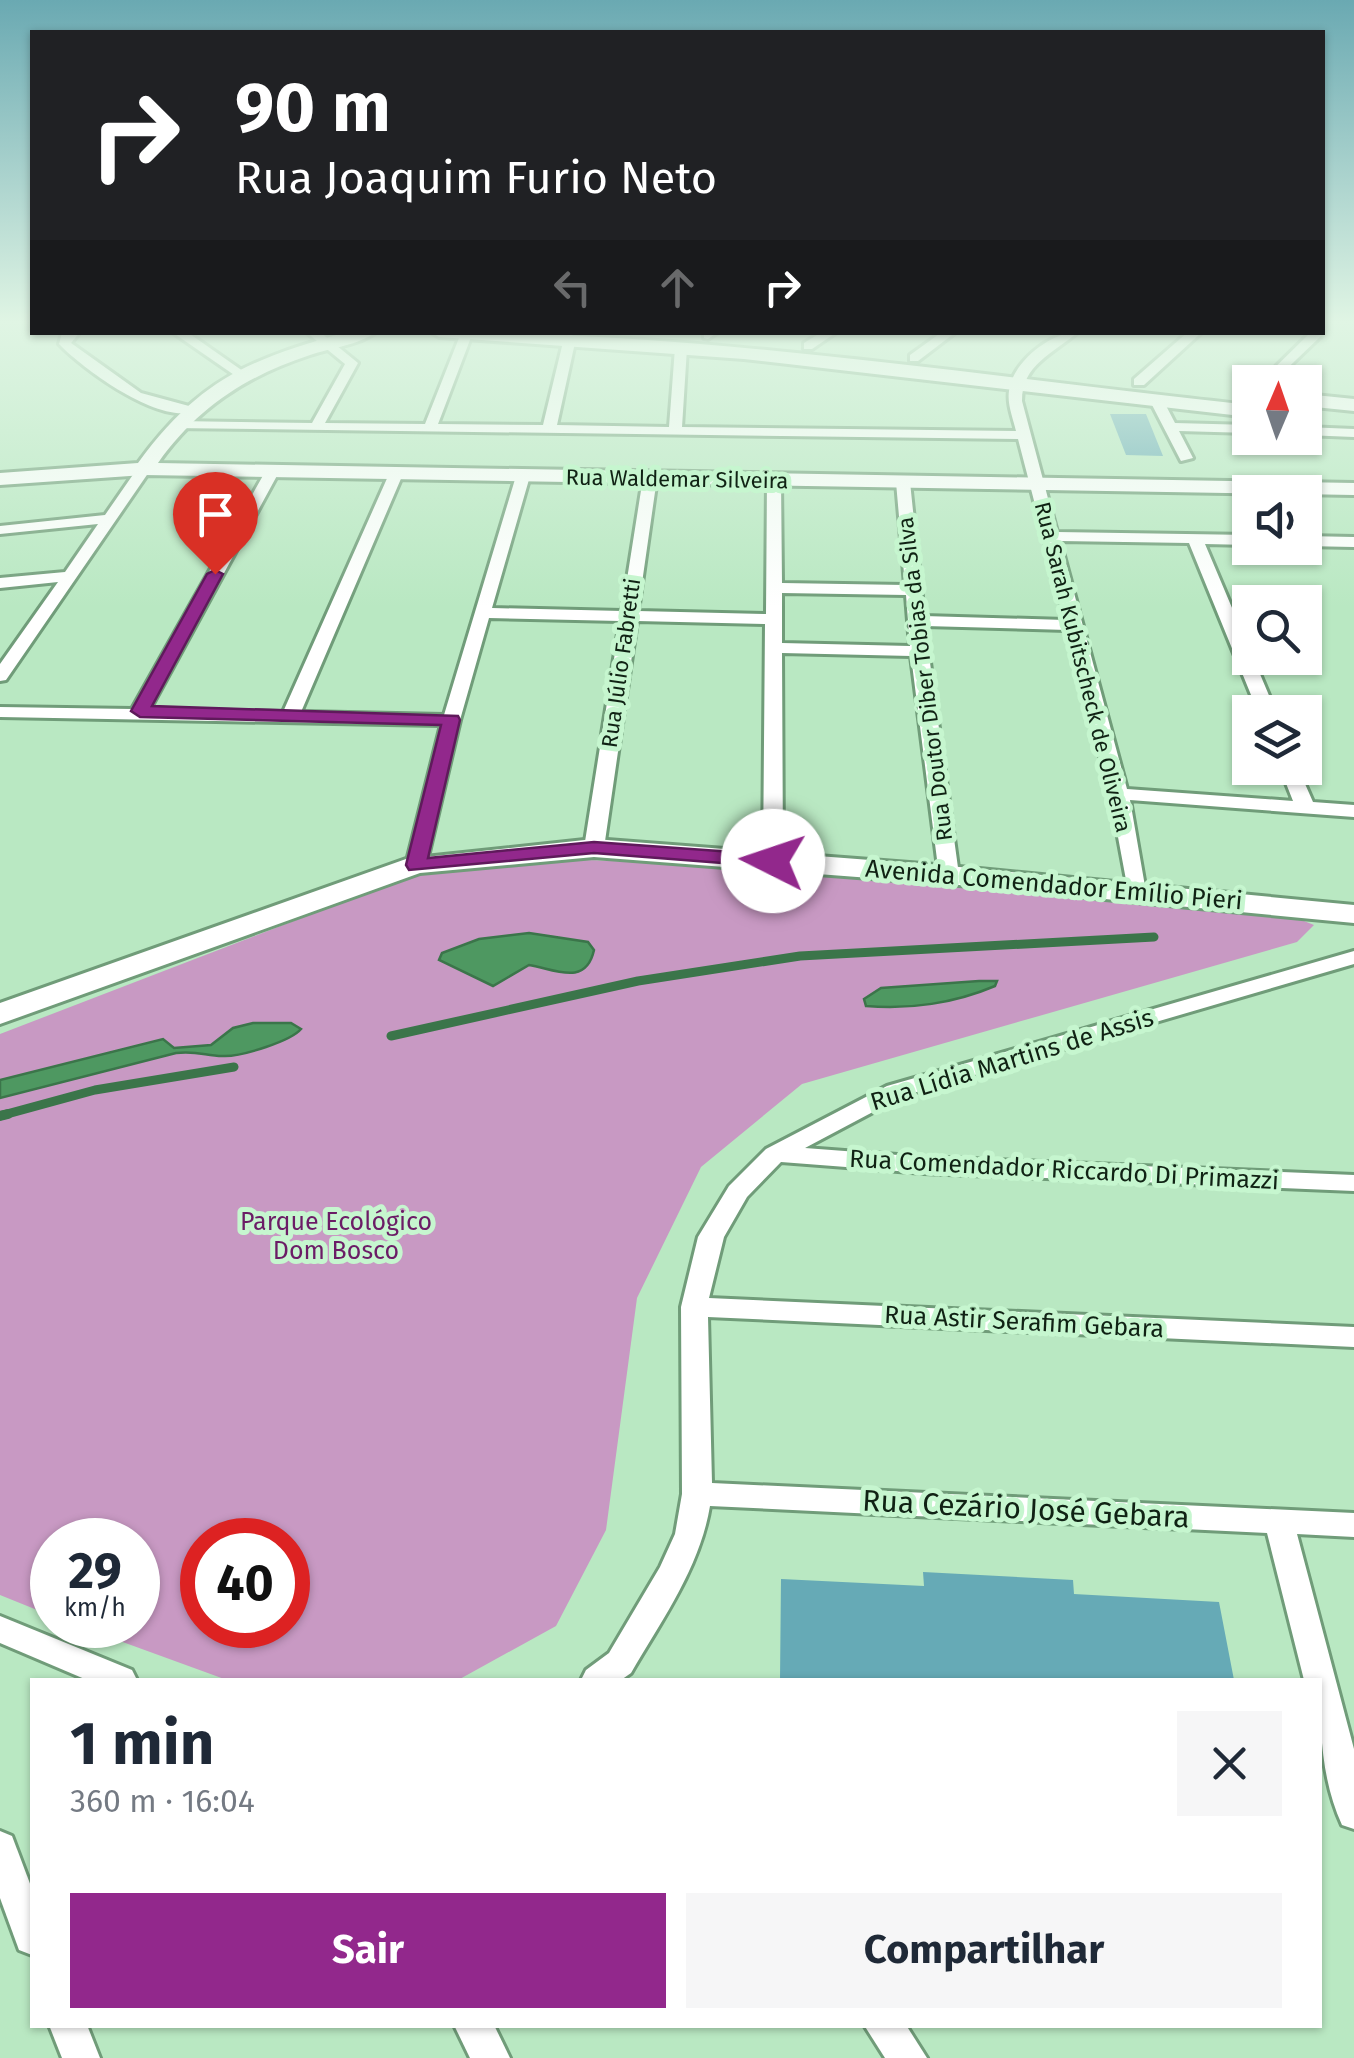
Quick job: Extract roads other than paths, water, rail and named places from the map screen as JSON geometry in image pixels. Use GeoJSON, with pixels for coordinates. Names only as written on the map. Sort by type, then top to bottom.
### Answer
{"type":"FeatureCollection","features":[{"type":"Feature","properties":{"kind":"street"},"geometry":{"type":"LineString","coordinates":[[0,676],[106,519],[187,415]]}},
{"type":"Feature","properties":{"kind":"street"},"geometry":{"type":"LineString","coordinates":[[317,426],[323,415]]}},
{"type":"Feature","properties":{"kind":"street"},"geometry":{"type":"LineString","coordinates":[[430,428],[435,415]]}},
{"type":"Feature","properties":{"kind":"street"},"geometry":{"type":"LineString","coordinates":[[549,429],[552,415]]}},
{"type":"Feature","properties":{"kind":"street"},"geometry":{"type":"LineString","coordinates":[[675,431],[676,415]]}},
{"type":"Feature","properties":{"kind":"street","name":"Rua Sarah Kubitscheck de Oliveira"},"geometry":{"type":"LineString","coordinates":[[1020,415],[1021,435],[1120,794],[1136,892]]}},
{"type":"Feature","properties":{"kind":"street"},"geometry":{"type":"LineString","coordinates":[[1165,415],[1186,458]]}},
{"type":"Feature","properties":{"kind":"street"},"geometry":{"type":"LineString","coordinates":[[1322,417],[1354,420]]}},
{"type":"Feature","properties":{"kind":"street"},"geometry":{"type":"LineString","coordinates":[[177,424],[1021,435]]}},
{"type":"Feature","properties":{"kind":"street"},"geometry":{"type":"LineString","coordinates":[[1172,428],[1232,429]]}},
{"type":"Feature","properties":{"kind":"street"},"geometry":{"type":"LineString","coordinates":[[1322,432],[1354,433]]}},
{"type":"Feature","properties":{"kind":"street","name":"Rua Waldemar Silveira"},"geometry":{"type":"LineString","coordinates":[[0,479],[144,469],[1354,489]]}},
{"type":"Feature","properties":{"kind":"street"},"geometry":{"type":"LineString","coordinates":[[140,711],[272,472]]}},
{"type":"Feature","properties":{"kind":"street"},"geometry":{"type":"LineString","coordinates":[[291,714],[396,474]]}},
{"type":"Feature","properties":{"kind":"street"},"geometry":{"type":"LineString","coordinates":[[416,865],[451,720],[523,476]]}},
{"type":"Feature","properties":{"kind":"street","name":"Rua Júlio Fabretti"},"geometry":{"type":"LineString","coordinates":[[594,848],[650,478]]}},
{"type":"Feature","properties":{"kind":"street"},"geometry":{"type":"LineString","coordinates":[[773,861],[774,480]]}},
{"type":"Feature","properties":{"kind":"street","name":"Rua Doutor Diber Tobias da Silva"},"geometry":{"type":"LineString","coordinates":[[903,482],[919,651],[949,875]]}},
{"type":"Feature","properties":{"kind":"street"},"geometry":{"type":"LineString","coordinates":[[0,530],[106,519]]}},
{"type":"Feature","properties":{"kind":"street"},"geometry":{"type":"LineString","coordinates":[[1049,536],[1232,540]]}},
{"type":"Feature","properties":{"kind":"street"},"geometry":{"type":"LineString","coordinates":[[1196,539],[1259,695]]}},
{"type":"Feature","properties":{"kind":"street"},"geometry":{"type":"LineString","coordinates":[[1322,541],[1354,542]]}},
{"type":"Feature","properties":{"kind":"street"},"geometry":{"type":"LineString","coordinates":[[0,584],[68,576]]}},
{"type":"Feature","properties":{"kind":"street"},"geometry":{"type":"LineString","coordinates":[[774,588],[913,590]]}},
{"type":"Feature","properties":{"kind":"street"},"geometry":{"type":"LineString","coordinates":[[485,613],[774,619]]}},
{"type":"Feature","properties":{"kind":"street"},"geometry":{"type":"LineString","coordinates":[[917,621],[1073,625]]}},
{"type":"Feature","properties":{"kind":"street"},"geometry":{"type":"LineString","coordinates":[[0,642],[24,639]]}},
{"type":"Feature","properties":{"kind":"street"},"geometry":{"type":"LineString","coordinates":[[773,648],[919,651]]}},
{"type":"Feature","properties":{"kind":"street"},"geometry":{"type":"LineString","coordinates":[[0,712],[140,711],[451,720]]}},
{"type":"Feature","properties":{"kind":"street"},"geometry":{"type":"LineString","coordinates":[[1296,785],[1306,808]]}},
{"type":"Feature","properties":{"kind":"street"},"geometry":{"type":"LineString","coordinates":[[1120,794],[1354,811]]}},
{"type":"Feature","properties":{"kind":"street","name":"Avenida Comendador Emílio Pieri"},"geometry":{"type":"LineString","coordinates":[[0,1014],[416,865],[594,848],[949,875],[1354,914]]}},
{"type":"Feature","properties":{"kind":"street","name":"Rua Lídia Martins de Assis"},"geometry":{"type":"LineString","coordinates":[[616,1674],[690,1534],[697,1494],[694,1307],[711,1237],[738,1192],[775,1154],[895,1091],[1354,957]]}},
{"type":"Feature","properties":{"kind":"street","name":"Rua Comendador Riccardo Di Primazzi"},"geometry":{"type":"LineString","coordinates":[[775,1154],[924,1165],[1354,1183]]}},
{"type":"Feature","properties":{"kind":"street","name":"Rua Astir Serafim Gebara"},"geometry":{"type":"LineString","coordinates":[[694,1307],[1354,1337]]}},
{"type":"Feature","properties":{"kind":"street","name":"Rua Cezário José Gebara"},"geometry":{"type":"LineString","coordinates":[[697,1494],[1354,1525]]}},
{"type":"Feature","properties":{"kind":"street"},"geometry":{"type":"LineString","coordinates":[[1279,1522],[1348,1757],[1354,1814]]}},
{"type":"Feature","properties":{"kind":"street"},"geometry":{"type":"LineString","coordinates":[[0,1629],[116,1678]]}},
{"type":"Feature","properties":{"kind":"street"},"geometry":{"type":"LineString","coordinates":[[0,1846],[30,1932]]}},
{"type":"Feature","properties":{"kind":"street"},"geometry":{"type":"LineString","coordinates":[[69,2028],[82,2058]]}},
{"type":"Feature","properties":{"kind":"street"},"geometry":{"type":"LineString","coordinates":[[475,2028],[491,2058]]}},
{"type":"Feature","properties":{"kind":"street"},"geometry":{"type":"LineString","coordinates":[[886,2028],[908,2058]]}},
{"type":"Feature","properties":{"kind":"waterway"},"geometry":{"type":"LineString","coordinates":[[391,1036],[638,981],[800,956],[1154,937]]}},
{"type":"Feature","properties":{"kind":"waterway"},"geometry":{"type":"LineString","coordinates":[[8,1114],[0,1116],[95,1090],[234,1067]]}},
{"type":"Feature","properties":{"kind":"park label","name":"Parque Ecológico Dom Bosco"},"geometry":{"type":"Point","coordinates":[336,1236]}}]}
